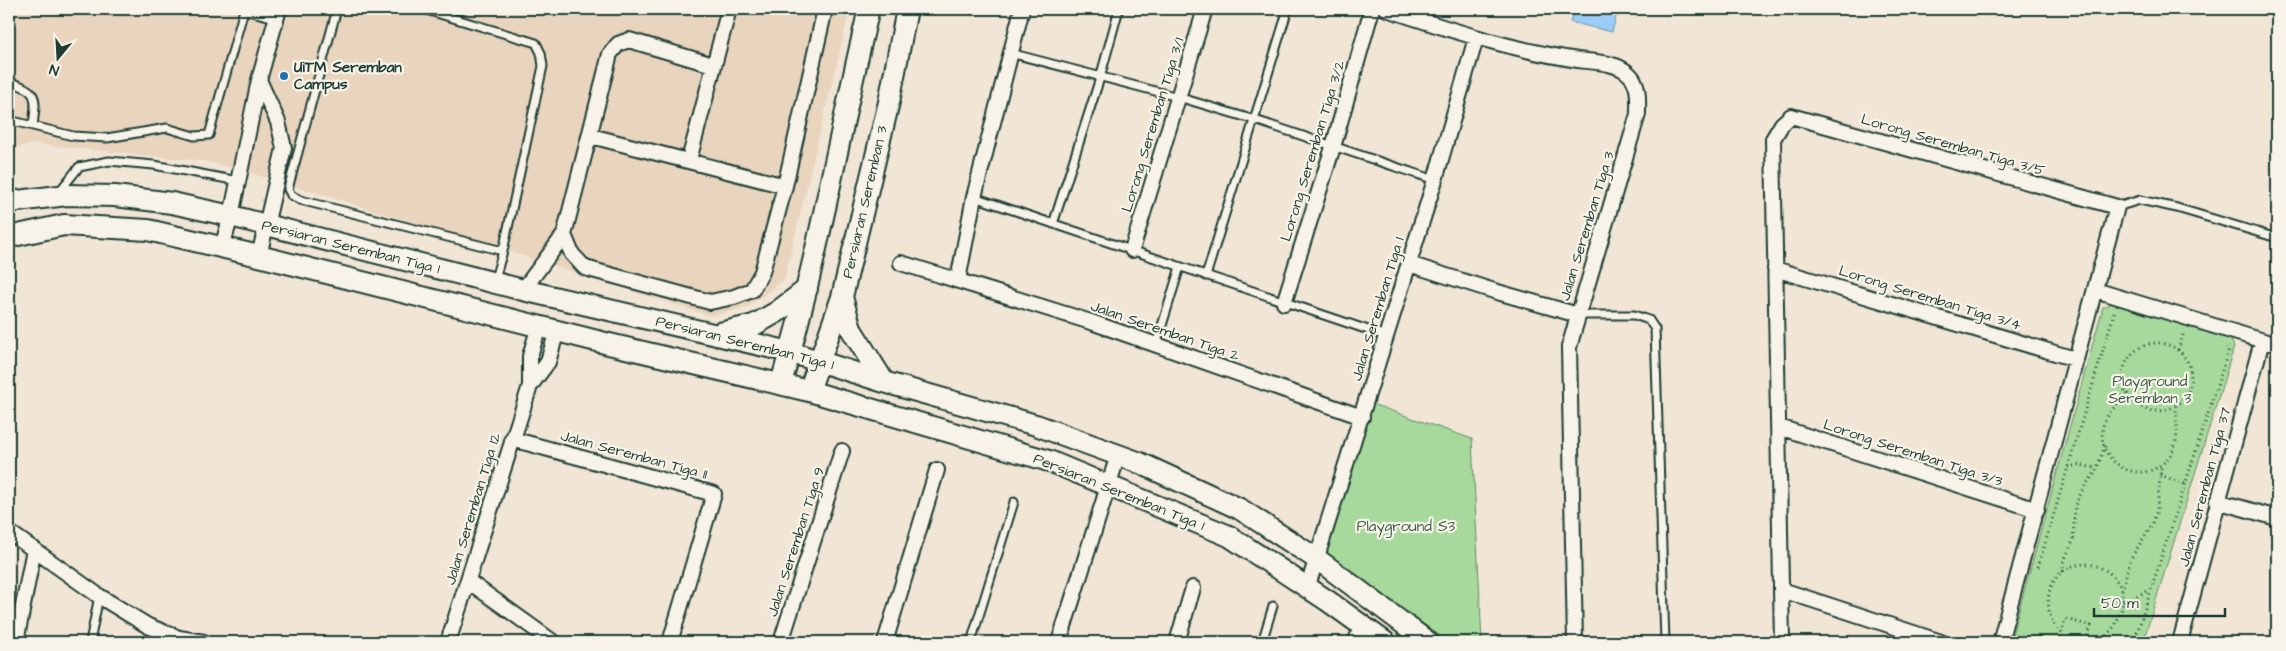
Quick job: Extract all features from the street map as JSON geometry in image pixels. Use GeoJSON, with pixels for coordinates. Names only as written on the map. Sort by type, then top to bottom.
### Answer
{"type":"FeatureCollection","features":[{"type":"Feature","properties":{"kind":"main road"},"geometry":{"type":"LineString","coordinates":[[781,383],[807,288],[849,92],[869,9]]}},
{"type":"Feature","properties":{"kind":"main road","name":"Persiaran Seremban 3"},"geometry":{"type":"LineString","coordinates":[[809,391],[842,297],[889,102],[907,9]]}},
{"type":"Feature","properties":{"kind":"main road","name":"Persiaran Seremban Tiga 1"},"geometry":{"type":"LineString","coordinates":[[9,202],[56,196],[115,196],[172,203],[231,216],[523,290],[790,352],[884,382],[1036,425],[1140,462],[1240,509],[1317,559],[1428,642]]}},
{"type":"Feature","properties":{"kind":"main road","name":"Persiaran Seremban Tiga 1"},"geometry":{"type":"LineString","coordinates":[[9,238],[64,225],[148,230],[809,391],[1049,462],[1108,484],[1229,536],[1308,589],[1359,634],[1385,642]]}},
{"type":"Feature","properties":{"kind":"main road"},"geometry":{"type":"LineString","coordinates":[[715,334],[754,325],[777,312],[807,288]]}},
{"type":"Feature","properties":{"kind":"main road"},"geometry":{"type":"LineString","coordinates":[[842,297],[850,329],[884,382]]}},
{"type":"Feature","properties":{"kind":"street"},"geometry":{"type":"LineString","coordinates":[[689,160],[728,9]]}},
{"type":"Feature","properties":{"kind":"street"},"geometry":{"type":"LineString","coordinates":[[564,235],[572,254],[586,268],[710,302],[734,297],[752,290],[762,272],[826,9]]}},
{"type":"Feature","properties":{"kind":"street"},"geometry":{"type":"LineString","coordinates":[[958,280],[974,196],[1022,9]]}},
{"type":"Feature","properties":{"kind":"street","name":"Lorong Seremban Tiga 3/1"},"geometry":{"type":"LineString","coordinates":[[1132,250],[1205,9]]}},
{"type":"Feature","properties":{"kind":"street","name":"Lorong Seremban Tiga 3/2"},"geometry":{"type":"LineString","coordinates":[[1284,303],[1333,147],[1372,9]]}},
{"type":"Feature","properties":{"kind":"street","name":"Jalan Seremban Tiga 3"},"geometry":{"type":"LineString","coordinates":[[1387,9],[1476,38],[1559,57],[1611,65],[1629,74],[1637,88],[1638,114],[1569,347],[1575,642]]}},
{"type":"Feature","properties":{"kind":"street"},"geometry":{"type":"LineString","coordinates":[[222,247],[231,216],[259,80],[277,14]]}},
{"type":"Feature","properties":{"kind":"street","name":"Jalan Seremban Tiga 1"},"geometry":{"type":"LineString","coordinates":[[1308,589],[1410,264],[1476,38]]}},
{"type":"Feature","properties":{"kind":"street"},"geometry":{"type":"LineString","coordinates":[[523,290],[564,235],[591,136],[610,54],[618,44],[629,40],[713,65]]}},
{"type":"Feature","properties":{"kind":"street"},"geometry":{"type":"LineString","coordinates":[[258,256],[284,148],[278,122],[259,80]]}},
{"type":"Feature","properties":{"kind":"street","name":"Lorong Seremban Tiga 3/5"},"geometry":{"type":"LineString","coordinates":[[1775,269],[1774,139],[1782,124],[1791,116],[2117,207]]}},
{"type":"Feature","properties":{"kind":"street"},"geometry":{"type":"LineString","coordinates":[[591,136],[784,186]]}},
{"type":"Feature","properties":{"kind":"street"},"geometry":{"type":"LineString","coordinates":[[2000,642],[2117,207]]}},
{"type":"Feature","properties":{"kind":"street","name":"Jalan Seremban Tiga 2"},"geometry":{"type":"LineString","coordinates":[[901,263],[1156,345],[1362,417]]}},
{"type":"Feature","properties":{"kind":"street"},"geometry":{"type":"LineString","coordinates":[[1410,264],[1494,291],[1578,314]]}},
{"type":"Feature","properties":{"kind":"street"},"geometry":{"type":"LineString","coordinates":[[1775,269],[1782,642]]}},
{"type":"Feature","properties":{"kind":"street","name":"Lorong Seremban Tiga 3/4"},"geometry":{"type":"LineString","coordinates":[[1775,269],[2075,359]]}},
{"type":"Feature","properties":{"kind":"street"},"geometry":{"type":"LineString","coordinates":[[2095,290],[2277,345]]}},
{"type":"Feature","properties":{"kind":"street","name":"Jalan Seremban Tiga 12"},"geometry":{"type":"LineString","coordinates":[[448,642],[530,386],[548,362],[548,328]]}},
{"type":"Feature","properties":{"kind":"street","name":"Jalan Seremban Tiga 12"},"geometry":{"type":"LineString","coordinates":[[530,386],[530,356],[548,328]]}},
{"type":"Feature","properties":{"kind":"street","name":"Jalan Seremban Tiga 37"},"geometry":{"type":"LineString","coordinates":[[2180,642],[2262,341]]}},
{"type":"Feature","properties":{"kind":"street","name":"Lorong Seremban Tiga 3/3"},"geometry":{"type":"LineString","coordinates":[[1779,427],[2037,510]]}},
{"type":"Feature","properties":{"kind":"street","name":"Jalan Seremban Tiga 11"},"geometry":{"type":"LineString","coordinates":[[512,439],[714,494],[670,642]]}},
{"type":"Feature","properties":{"kind":"street","name":"Jalan Seremban Tiga 9"},"geometry":{"type":"LineString","coordinates":[[781,642],[842,451]]}},
{"type":"Feature","properties":{"kind":"street"},"geometry":{"type":"LineString","coordinates":[[1058,642],[1118,455]]}},
{"type":"Feature","properties":{"kind":"street"},"geometry":{"type":"LineString","coordinates":[[885,642],[937,470]]}},
{"type":"Feature","properties":{"kind":"street"},"geometry":{"type":"LineString","coordinates":[[2217,501],[2277,518]]}},
{"type":"Feature","properties":{"kind":"street"},"geometry":{"type":"LineString","coordinates":[[9,532],[99,596],[148,626],[179,640],[204,642]]}},
{"type":"Feature","properties":{"kind":"street"},"geometry":{"type":"LineString","coordinates":[[14,639],[34,549]]}},
{"type":"Feature","properties":{"kind":"street"},"geometry":{"type":"LineString","coordinates":[[468,581],[553,642]]}},
{"type":"Feature","properties":{"kind":"street"},"geometry":{"type":"LineString","coordinates":[[1177,642],[1193,588]]}},
{"type":"Feature","properties":{"kind":"street"},"geometry":{"type":"LineString","coordinates":[[1782,590],[1941,642]]}},
{"type":"Feature","properties":{"kind":"lane"},"geometry":{"type":"LineString","coordinates":[[337,9],[288,189],[291,195],[300,200],[503,251]]}},
{"type":"Feature","properties":{"kind":"lane"},"geometry":{"type":"LineString","coordinates":[[423,9],[536,44],[541,53],[543,66],[503,251],[494,282]]}},
{"type":"Feature","properties":{"kind":"lane"},"geometry":{"type":"LineString","coordinates":[[1053,224],[1100,78],[1119,9]]}},
{"type":"Feature","properties":{"kind":"lane"},"geometry":{"type":"LineString","coordinates":[[1206,276],[1288,9]]}},
{"type":"Feature","properties":{"kind":"lane"},"geometry":{"type":"LineString","coordinates":[[9,120],[73,136],[107,138],[167,128],[194,136],[209,135],[244,10],[277,14]]}},
{"type":"Feature","properties":{"kind":"lane"},"geometry":{"type":"LineString","coordinates":[[1010,53],[1178,97],[1255,120],[1435,180]]}},
{"type":"Feature","properties":{"kind":"lane"},"geometry":{"type":"LineString","coordinates":[[9,82],[31,91],[37,100],[33,126]]}},
{"type":"Feature","properties":{"kind":"lane"},"geometry":{"type":"LineString","coordinates":[[56,196],[79,166],[109,161],[154,165],[238,181]]}},
{"type":"Feature","properties":{"kind":"lane"},"geometry":{"type":"LineString","coordinates":[[974,196],[1284,303],[1386,336]]}},
{"type":"Feature","properties":{"kind":"lane"},"geometry":{"type":"LineString","coordinates":[[2117,207],[2140,200],[2177,208],[2277,238]]}},
{"type":"Feature","properties":{"kind":"lane"},"geometry":{"type":"LineString","coordinates":[[1156,345],[1180,267]]}},
{"type":"Feature","properties":{"kind":"lane"},"geometry":{"type":"LineString","coordinates":[[1578,314],[1634,315],[1649,320],[1655,329],[1665,642]]}},
{"type":"Feature","properties":{"kind":"lane"},"geometry":{"type":"LineString","coordinates":[[971,642],[1014,502]]}},
{"type":"Feature","properties":{"kind":"lane"},"geometry":{"type":"LineString","coordinates":[[90,642],[99,596]]}},
{"type":"Feature","properties":{"kind":"lane"},"geometry":{"type":"LineString","coordinates":[[1262,642],[1273,606]]}},
{"type":"Feature","properties":{"kind":"path"},"geometry":{"type":"LineString","coordinates":[[2038,569],[2115,309],[2120,307]]}},
{"type":"Feature","properties":{"kind":"path"},"geometry":{"type":"LineString","coordinates":[[2178,350],[2186,326]]}},
{"type":"Feature","properties":{"kind":"path"},"geometry":{"type":"LineString","coordinates":[[2156,342],[2168,344],[2178,350],[2190,368],[2191,379],[2184,399],[2176,406],[2166,410],[2144,409],[2135,403],[2125,389],[2122,383],[2122,371],[2126,360],[2144,344],[2156,342]]}},
{"type":"Feature","properties":{"kind":"path"},"geometry":{"type":"LineString","coordinates":[[2134,642],[2229,349],[2226,344]]}},
{"type":"Feature","properties":{"kind":"path"},"geometry":{"type":"LineString","coordinates":[[2062,572],[2063,562],[2073,541],[2073,513],[2079,495],[2097,468],[2105,446],[2104,423],[2118,405],[2125,389]]}},
{"type":"Feature","properties":{"kind":"path"},"geometry":{"type":"LineString","coordinates":[[2105,446],[2115,462],[2131,472],[2151,472],[2161,466],[2171,454],[2176,442],[2176,406]]}},
{"type":"Feature","properties":{"kind":"path"},"geometry":{"type":"LineString","coordinates":[[2068,467],[2078,465],[2097,468]]}},
{"type":"Feature","properties":{"kind":"path"},"geometry":{"type":"LineString","coordinates":[[2122,590],[2131,558],[2153,523],[2157,510],[2161,466]]}},
{"type":"Feature","properties":{"kind":"path"},"geometry":{"type":"LineString","coordinates":[[2160,476],[2186,484]]}},
{"type":"Feature","properties":{"kind":"path"},"geometry":{"type":"LineString","coordinates":[[2059,642],[2066,619],[2091,626],[2087,641],[2106,636],[2118,620],[2123,602],[2122,590],[2117,579],[2098,565],[2088,563],[2074,564],[2062,572],[2047,596],[2050,618],[2056,628],[2062,632]]}},
{"type":"Feature","properties":{"kind":"path"},"geometry":{"type":"LineString","coordinates":[[2123,602],[2151,590]]}},
{"type":"Feature","properties":{"kind":"shaded area"},"geometry":{"type":"Polygon","coordinates":[[[9,9],[850,9],[784,280],[748,307],[710,316],[517,254],[241,170],[203,161],[33,144],[9,149],[9,9]]]}},
{"type":"Feature","properties":{"kind":"green space","name":"Playground Seremban 3"},"geometry":{"type":"Polygon","coordinates":[[[2117,300],[2229,335],[2234,347],[2143,642],[2010,642],[2103,307],[2117,300]]]}},
{"type":"Feature","properties":{"kind":"green space","name":"Playground S3"},"geometry":{"type":"Polygon","coordinates":[[[1369,403],[1472,439],[1482,642],[1449,642],[1326,555],[1369,403]]]}},
{"type":"Feature","properties":{"kind":"water"},"geometry":{"type":"Polygon","coordinates":[[[1575,9],[1618,9],[1612,32],[1570,22],[1575,9]]]}},
{"type":"Feature","properties":{"kind":"place","name":"UiTM Seremban Campus"},"geometry":{"type":"Point","coordinates":[284,76]}}]}
